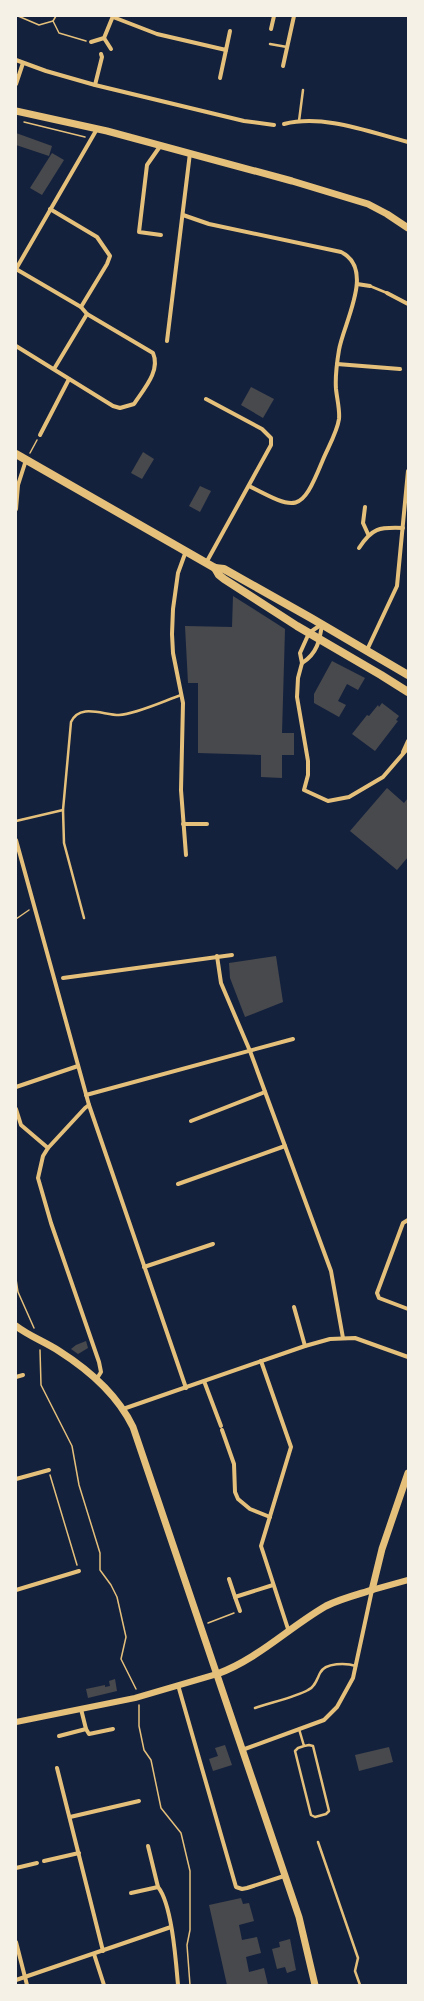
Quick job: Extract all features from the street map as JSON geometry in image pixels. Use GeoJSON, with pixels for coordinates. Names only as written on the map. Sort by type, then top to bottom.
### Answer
{"type":"FeatureCollection","features":[{"type":"Feature","properties":{"kind":"highway"},"geometry":{"type":"LineString","coordinates":[[16,454],[206,562],[215,568],[219,575],[224,579],[320,640],[408,692]]}},
{"type":"Feature","properties":{"kind":"highway"},"geometry":{"type":"LineString","coordinates":[[215,568],[224,569],[322,624],[408,675]]}},
{"type":"Feature","properties":{"kind":"main road"},"geometry":{"type":"LineString","coordinates":[[16,111],[98,129],[292,181],[368,204],[387,214],[408,228]]}},
{"type":"Feature","properties":{"kind":"main road"},"geometry":{"type":"LineString","coordinates":[[17,1327],[59,1351],[96,1380],[112,1394],[124,1409],[133,1427],[299,1917],[314,1985]]}},
{"type":"Feature","properties":{"kind":"main road"},"geometry":{"type":"LineString","coordinates":[[217,1674],[241,1663],[328,1605],[372,1590],[382,1549],[408,1473]]}},
{"type":"Feature","properties":{"kind":"street"},"geometry":{"type":"LineString","coordinates":[[104,38],[113,16],[157,34],[226,50]]}},
{"type":"Feature","properties":{"kind":"street"},"geometry":{"type":"LineString","coordinates":[[271,29],[274,16]]}},
{"type":"Feature","properties":{"kind":"street"},"geometry":{"type":"LineString","coordinates":[[283,66],[294,16]]}},
{"type":"Feature","properties":{"kind":"street"},"geometry":{"type":"LineString","coordinates":[[220,78],[230,31]]}},
{"type":"Feature","properties":{"kind":"street"},"geometry":{"type":"LineString","coordinates":[[91,42],[104,38]]}},
{"type":"Feature","properties":{"kind":"street"},"geometry":{"type":"LineString","coordinates":[[104,38],[111,49]]}},
{"type":"Feature","properties":{"kind":"street"},"geometry":{"type":"LineString","coordinates":[[95,85],[102,56],[101,54]]}},
{"type":"Feature","properties":{"kind":"street"},"geometry":{"type":"LineString","coordinates":[[16,60],[53,73],[95,85],[244,122],[274,125]]}},
{"type":"Feature","properties":{"kind":"street"},"geometry":{"type":"LineString","coordinates":[[16,84],[23,63]]}},
{"type":"Feature","properties":{"kind":"street"},"geometry":{"type":"LineString","coordinates":[[284,124],[299,121],[339,124],[408,142]]}},
{"type":"Feature","properties":{"kind":"street"},"geometry":{"type":"LineString","coordinates":[[16,346],[113,406],[120,408],[134,404],[154,371],[156,360],[153,353],[87,314],[81,307],[16,269],[98,129]]}},
{"type":"Feature","properties":{"kind":"street"},"geometry":{"type":"LineString","coordinates":[[161,145],[146,165],[139,232],[161,235]]}},
{"type":"Feature","properties":{"kind":"street"},"geometry":{"type":"LineString","coordinates":[[167,341],[190,153]]}},
{"type":"Feature","properties":{"kind":"street"},"geometry":{"type":"LineString","coordinates":[[50,209],[97,237],[110,256],[107,264],[81,307]]}},
{"type":"Feature","properties":{"kind":"street"},"geometry":{"type":"LineString","coordinates":[[183,214],[210,224],[341,252],[352,261],[356,272],[357,284],[353,304],[339,347],[337,364],[336,389],[339,420],[309,491],[299,501],[286,503],[249,486]]}},
{"type":"Feature","properties":{"kind":"street"},"geometry":{"type":"LineString","coordinates":[[357,284],[370,286]]}},
{"type":"Feature","properties":{"kind":"street"},"geometry":{"type":"LineString","coordinates":[[387,293],[408,304]]}},
{"type":"Feature","properties":{"kind":"street"},"geometry":{"type":"LineString","coordinates":[[54,369],[87,314]]}},
{"type":"Feature","properties":{"kind":"street"},"geometry":{"type":"LineString","coordinates":[[337,364],[400,369]]}},
{"type":"Feature","properties":{"kind":"street"},"geometry":{"type":"LineString","coordinates":[[40,435],[69,379]]}},
{"type":"Feature","properties":{"kind":"street"},"geometry":{"type":"LineString","coordinates":[[206,399],[262,429],[271,438],[271,445],[206,562]]}},
{"type":"Feature","properties":{"kind":"street"},"geometry":{"type":"LineString","coordinates":[[16,509],[18,485],[26,460]]}},
{"type":"Feature","properties":{"kind":"street"},"geometry":{"type":"LineString","coordinates":[[367,650],[397,586],[408,471]]}},
{"type":"Feature","properties":{"kind":"street"},"geometry":{"type":"LineString","coordinates":[[365,507],[363,523],[368,534]]}},
{"type":"Feature","properties":{"kind":"street"},"geometry":{"type":"LineString","coordinates":[[359,548],[368,534],[386,528],[403,528]]}},
{"type":"Feature","properties":{"kind":"street"},"geometry":{"type":"LineString","coordinates":[[186,551],[178,573],[173,609],[173,653],[181,695],[183,721],[181,790],[186,856]]}},
{"type":"Feature","properties":{"kind":"street"},"geometry":{"type":"LineString","coordinates":[[322,624],[309,633],[300,652],[302,663],[297,688],[308,761],[308,775],[304,790],[328,801],[338,800],[353,795],[383,777],[408,748]]}},
{"type":"Feature","properties":{"kind":"street"},"geometry":{"type":"LineString","coordinates":[[302,663],[311,658],[320,640],[322,624]]}},
{"type":"Feature","properties":{"kind":"street"},"geometry":{"type":"LineString","coordinates":[[402,754],[408,741]]}},
{"type":"Feature","properties":{"kind":"street"},"geometry":{"type":"LineString","coordinates":[[183,824],[208,824]]}},
{"type":"Feature","properties":{"kind":"street"},"geometry":{"type":"LineString","coordinates":[[16,840],[86,1094],[186,1388]]}},
{"type":"Feature","properties":{"kind":"street"},"geometry":{"type":"LineString","coordinates":[[63,978],[232,955]]}},
{"type":"Feature","properties":{"kind":"street"},"geometry":{"type":"LineString","coordinates":[[217,956],[221,983],[250,1051],[331,1271],[343,1338]]}},
{"type":"Feature","properties":{"kind":"street"},"geometry":{"type":"LineString","coordinates":[[86,1094],[293,1039]]}},
{"type":"Feature","properties":{"kind":"street"},"geometry":{"type":"LineString","coordinates":[[16,1087],[78,1066]]}},
{"type":"Feature","properties":{"kind":"street"},"geometry":{"type":"LineString","coordinates":[[191,1121],[265,1092]]}},
{"type":"Feature","properties":{"kind":"street"},"geometry":{"type":"LineString","coordinates":[[90,1105],[85,1108],[48,1148],[41,1162],[38,1178],[99,1362],[101,1372],[96,1380]]}},
{"type":"Feature","properties":{"kind":"street"},"geometry":{"type":"LineString","coordinates":[[16,1109],[21,1125],[48,1148]]}},
{"type":"Feature","properties":{"kind":"street"},"geometry":{"type":"LineString","coordinates":[[178,1184],[284,1146]]}},
{"type":"Feature","properties":{"kind":"street"},"geometry":{"type":"LineString","coordinates":[[408,1220],[403,1224],[377,1293],[379,1298],[408,1309]]}},
{"type":"Feature","properties":{"kind":"street"},"geometry":{"type":"LineString","coordinates":[[144,1267],[213,1244]]}},
{"type":"Feature","properties":{"kind":"street"},"geometry":{"type":"LineString","coordinates":[[294,1307],[305,1346]]}},
{"type":"Feature","properties":{"kind":"street"},"geometry":{"type":"LineString","coordinates":[[124,1409],[305,1346],[343,1338],[355,1338],[408,1357]]}},
{"type":"Feature","properties":{"kind":"street"},"geometry":{"type":"LineString","coordinates":[[261,1361],[291,1447],[261,1546],[289,1632]]}},
{"type":"Feature","properties":{"kind":"street"},"geometry":{"type":"LineString","coordinates":[[16,1377],[23,1375]]}},
{"type":"Feature","properties":{"kind":"street"},"geometry":{"type":"LineString","coordinates":[[204,1381],[234,1464],[235,1492],[238,1499],[250,1510],[270,1517]]}},
{"type":"Feature","properties":{"kind":"street"},"geometry":{"type":"LineString","coordinates":[[16,1479],[49,1470]]}},
{"type":"Feature","properties":{"kind":"street"},"geometry":{"type":"LineString","coordinates":[[16,1590],[79,1571]]}},
{"type":"Feature","properties":{"kind":"street"},"geometry":{"type":"LineString","coordinates":[[229,1579],[240,1611]]}},
{"type":"Feature","properties":{"kind":"street"},"geometry":{"type":"LineString","coordinates":[[242,1750],[324,1720],[337,1707],[350,1686],[357,1666],[372,1590],[408,1580]]}},
{"type":"Feature","properties":{"kind":"street"},"geometry":{"type":"LineString","coordinates":[[235,1598],[273,1585]]}},
{"type":"Feature","properties":{"kind":"street"},"geometry":{"type":"LineString","coordinates":[[16,1722],[145,1695],[217,1674]]}},
{"type":"Feature","properties":{"kind":"street"},"geometry":{"type":"LineString","coordinates":[[178,1685],[236,1887],[242,1889],[247,1888],[284,1876]]}},
{"type":"Feature","properties":{"kind":"street"},"geometry":{"type":"LineString","coordinates":[[81,1709],[86,1730],[89,1734],[113,1729]]}},
{"type":"Feature","properties":{"kind":"street"},"geometry":{"type":"LineString","coordinates":[[60,1736],[86,1730]]}},
{"type":"Feature","properties":{"kind":"street"},"geometry":{"type":"LineString","coordinates":[[58,1768],[103,1951]]}},
{"type":"Feature","properties":{"kind":"street"},"geometry":{"type":"LineString","coordinates":[[70,1817],[139,1801]]}},
{"type":"Feature","properties":{"kind":"street"},"geometry":{"type":"LineString","coordinates":[[148,1846],[158,1887],[162,1892],[171,1927],[178,1985]]}},
{"type":"Feature","properties":{"kind":"street"},"geometry":{"type":"LineString","coordinates":[[44,1861],[79,1853]]}},
{"type":"Feature","properties":{"kind":"street"},"geometry":{"type":"LineString","coordinates":[[16,1868],[37,1863]]}},
{"type":"Feature","properties":{"kind":"street"},"geometry":{"type":"LineString","coordinates":[[131,1893],[158,1887]]}},
{"type":"Feature","properties":{"kind":"street"},"geometry":{"type":"LineString","coordinates":[[16,1980],[171,1927]]}},
{"type":"Feature","properties":{"kind":"street"},"geometry":{"type":"LineString","coordinates":[[16,1942],[27,1985]]}},
{"type":"Feature","properties":{"kind":"street"},"geometry":{"type":"LineString","coordinates":[[94,1954],[104,1985]]}},
{"type":"Feature","properties":{"kind":"lane"},"geometry":{"type":"LineString","coordinates":[[270,44],[286,47]]}},
{"type":"Feature","properties":{"kind":"lane"},"geometry":{"type":"LineString","coordinates":[[299,121],[303,90]]}},
{"type":"Feature","properties":{"kind":"lane"},"geometry":{"type":"LineString","coordinates":[[370,286],[387,293]]}},
{"type":"Feature","properties":{"kind":"lane"},"geometry":{"type":"LineString","coordinates":[[84,918],[65,849],[63,810],[69,726],[77,714],[84,711],[126,714],[181,695]]}},
{"type":"Feature","properties":{"kind":"lane"},"geometry":{"type":"LineString","coordinates":[[16,822],[63,810]]}},
{"type":"Feature","properties":{"kind":"lane"},"geometry":{"type":"LineString","coordinates":[[54,979],[63,978]]}},
{"type":"Feature","properties":{"kind":"lane"},"geometry":{"type":"LineString","coordinates":[[255,1708],[309,1690],[318,1680],[320,1672],[327,1666],[347,1663],[357,1666]]}},
{"type":"Feature","properties":{"kind":"lane"},"geometry":{"type":"LineString","coordinates":[[299,1729],[304,1746]]}},
{"type":"Feature","properties":{"kind":"lane"},"geometry":{"type":"LineString","coordinates":[[304,1746],[313,1746],[329,1811],[326,1814],[315,1817],[311,1815],[295,1751],[304,1746]]}},
{"type":"Feature","properties":{"kind":"lane"},"geometry":{"type":"LineString","coordinates":[[318,1842],[358,1958],[355,1971],[360,1985]]}},
{"type":"Feature","properties":{"kind":"path"},"geometry":{"type":"LineString","coordinates":[[18,16],[39,25],[53,21],[56,16]]}},
{"type":"Feature","properties":{"kind":"path"},"geometry":{"type":"LineString","coordinates":[[53,21],[60,33],[75,39],[91,42]]}},
{"type":"Feature","properties":{"kind":"path"},"geometry":{"type":"LineString","coordinates":[[23,121],[86,137]]}},
{"type":"Feature","properties":{"kind":"path"},"geometry":{"type":"LineString","coordinates":[[26,460],[40,435]]}},
{"type":"Feature","properties":{"kind":"path"},"geometry":{"type":"LineString","coordinates":[[16,919],[27,911],[35,909]]}},
{"type":"Feature","properties":{"kind":"path"},"geometry":{"type":"LineString","coordinates":[[16,1278],[18,1292],[35,1330]]}},
{"type":"Feature","properties":{"kind":"path"},"geometry":{"type":"LineString","coordinates":[[40,1350],[41,1385],[72,1446],[77,1478],[100,1553],[100,1570],[115,1592],[126,1633],[126,1640],[121,1659],[136,1689]]}},
{"type":"Feature","properties":{"kind":"path"},"geometry":{"type":"LineString","coordinates":[[49,1470],[79,1571]]}},
{"type":"Feature","properties":{"kind":"path"},"geometry":{"type":"LineString","coordinates":[[201,1625],[240,1611]]}},
{"type":"Feature","properties":{"kind":"path"},"geometry":{"type":"LineString","coordinates":[[140,1705],[139,1726],[144,1750],[151,1760],[161,1808],[181,1833],[190,1871],[190,1930],[187,1945],[190,1985]]}},
{"type":"Feature","properties":{"kind":"building"},"geometry":{"type":"Polygon","coordinates":[[[16,133],[52,146],[49,156],[16,145],[16,133]]]}},
{"type":"Feature","properties":{"kind":"building"},"geometry":{"type":"Polygon","coordinates":[[[52,153],[64,160],[42,195],[30,188],[52,153]]]}},
{"type":"Feature","properties":{"kind":"building"},"geometry":{"type":"Polygon","coordinates":[[[251,387],[274,399],[263,418],[241,405],[251,387]]]}},
{"type":"Feature","properties":{"kind":"building"},"geometry":{"type":"Polygon","coordinates":[[[143,452],[154,459],[142,479],[131,473],[143,452]]]}},
{"type":"Feature","properties":{"kind":"building"},"geometry":{"type":"Polygon","coordinates":[[[200,486],[211,491],[200,512],[189,506],[200,486]]]}},
{"type":"Feature","properties":{"kind":"building"},"geometry":{"type":"Polygon","coordinates":[[[233,596],[285,629],[282,733],[294,733],[294,755],[282,755],[282,778],[261,777],[261,755],[198,753],[198,683],[188,683],[185,626],[232,627],[233,596]]]}},
{"type":"Feature","properties":{"kind":"building"},"geometry":{"type":"Polygon","coordinates":[[[332,661],[365,678],[358,690],[347,684],[338,701],[346,705],[339,717],[314,703],[314,694],[332,661]]]}},
{"type":"Feature","properties":{"kind":"building"},"geometry":{"type":"Polygon","coordinates":[[[382,703],[399,716],[396,720],[398,721],[375,751],[352,734],[367,715],[369,716],[378,705],[379,707],[382,703]]]}},
{"type":"Feature","properties":{"kind":"building"},"geometry":{"type":"Polygon","coordinates":[[[387,788],[404,803],[408,798],[408,857],[397,870],[350,831],[387,788]]]}},
{"type":"Feature","properties":{"kind":"building"},"geometry":{"type":"Polygon","coordinates":[[[276,956],[283,1002],[245,1017],[230,978],[229,963],[276,956]]]}},
{"type":"Feature","properties":{"kind":"building"},"geometry":{"type":"Polygon","coordinates":[[[86,1341],[88,1348],[78,1354],[71,1349],[76,1345],[86,1341]]]}},
{"type":"Feature","properties":{"kind":"building"},"geometry":{"type":"Polygon","coordinates":[[[115,1679],[117,1691],[88,1698],[86,1689],[105,1685],[105,1687],[110,1686],[109,1681],[115,1679]]]}},
{"type":"Feature","properties":{"kind":"building"},"geometry":{"type":"Polygon","coordinates":[[[225,1745],[232,1765],[213,1771],[209,1759],[218,1756],[215,1748],[225,1745]]]}},
{"type":"Feature","properties":{"kind":"building"},"geometry":{"type":"Polygon","coordinates":[[[389,1747],[393,1762],[359,1771],[355,1755],[389,1747]]]}},
{"type":"Feature","properties":{"kind":"building"},"geometry":{"type":"Polygon","coordinates":[[[241,1898],[243,1904],[249,1903],[254,1921],[239,1925],[242,1940],[257,1937],[261,1953],[246,1957],[249,1972],[264,1968],[268,1985],[227,1985],[209,1905],[241,1898]]]}},
{"type":"Feature","properties":{"kind":"building"},"geometry":{"type":"Polygon","coordinates":[[[290,1939],[296,1970],[287,1973],[285,1967],[277,1969],[272,1949],[280,1947],[279,1942],[290,1939]]]}}]}
